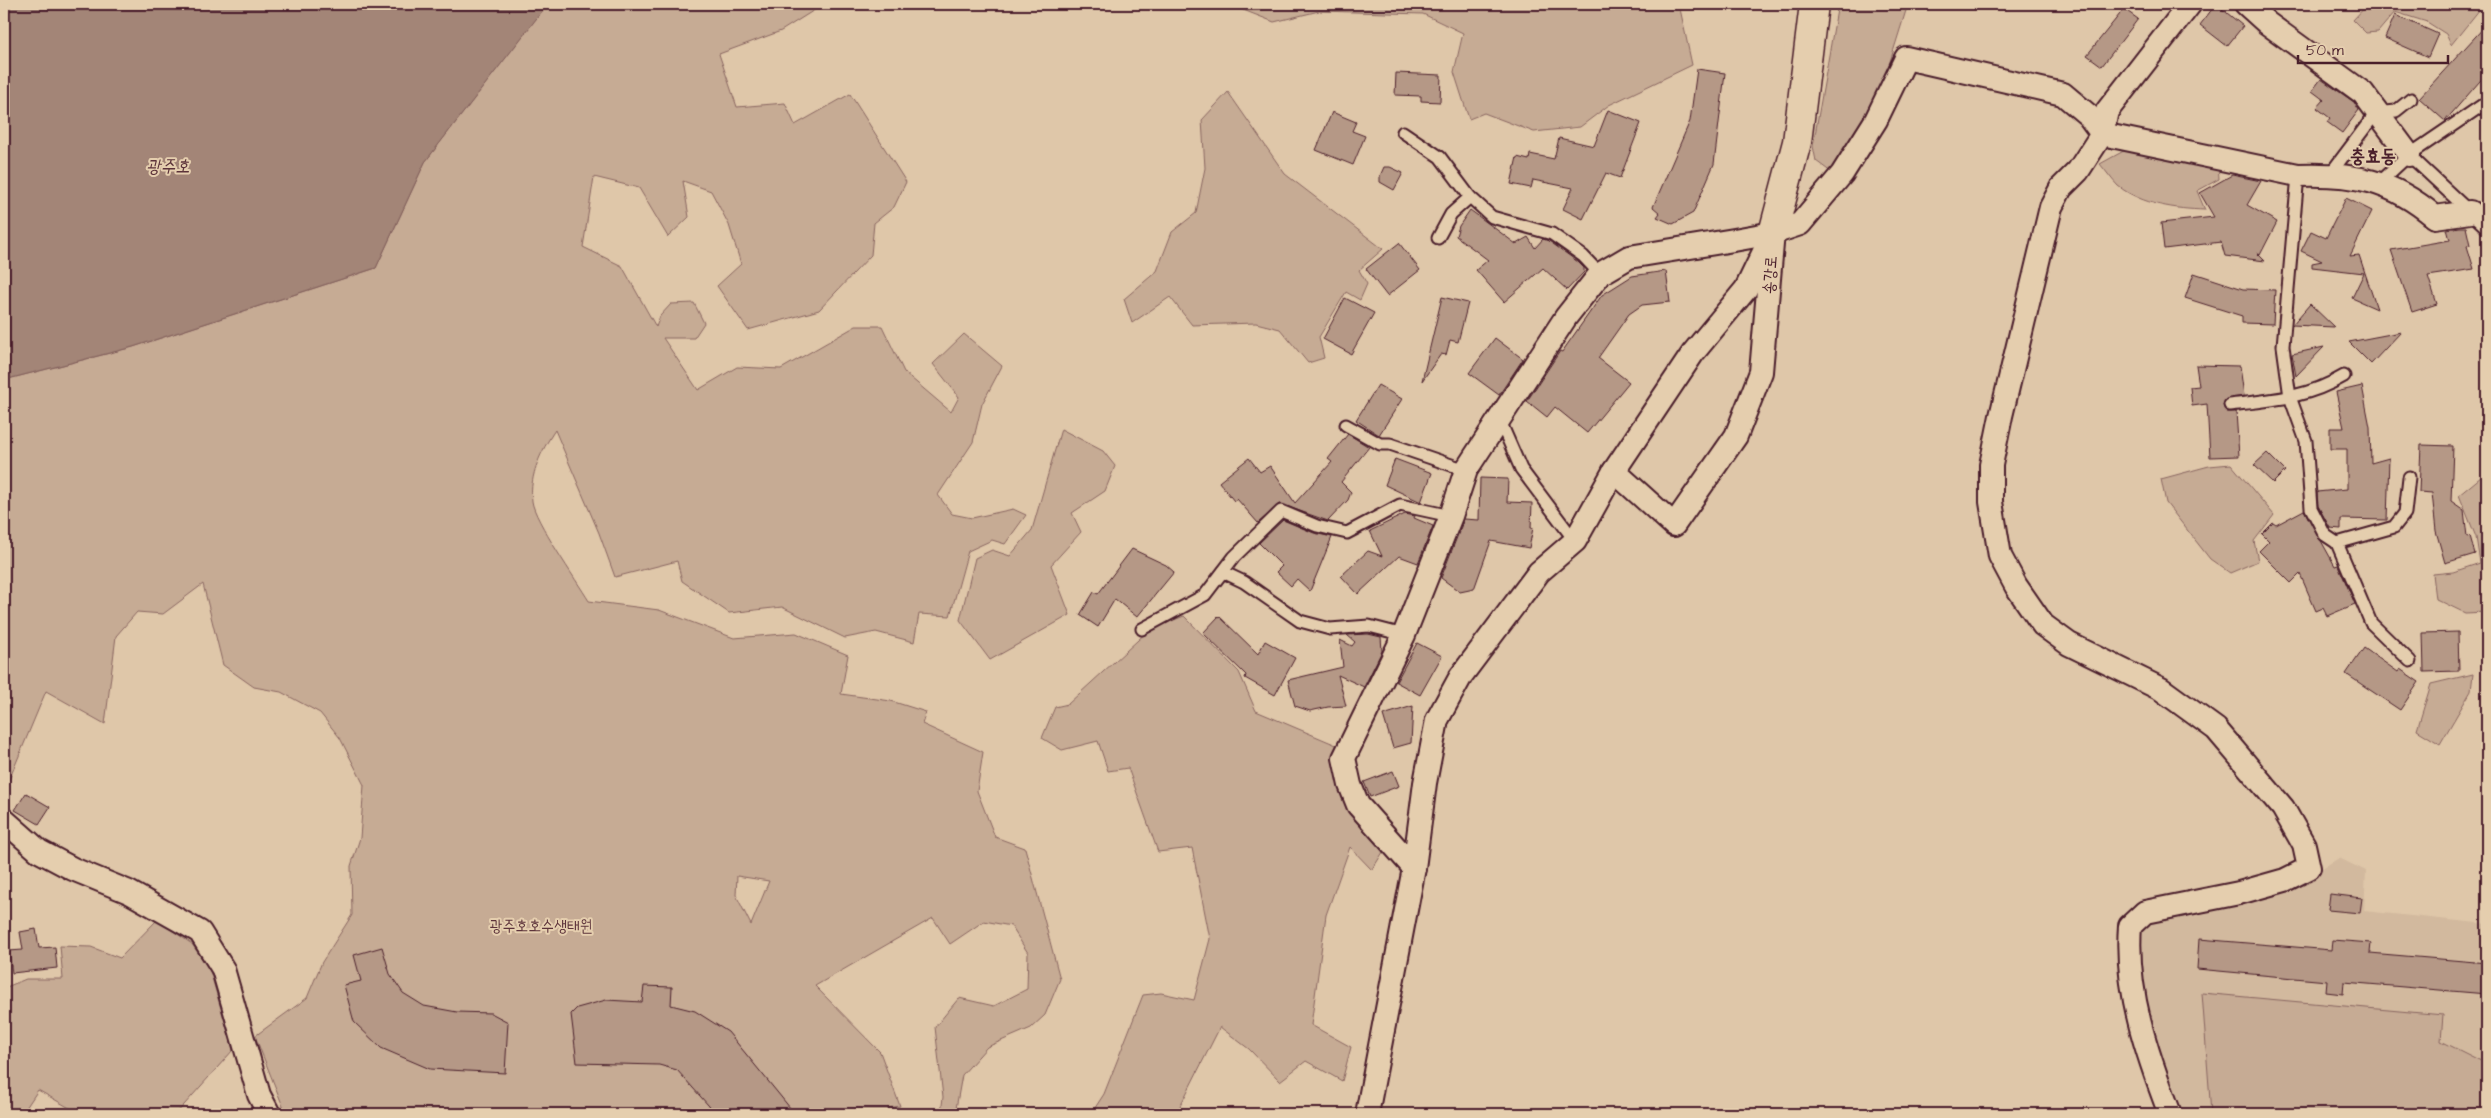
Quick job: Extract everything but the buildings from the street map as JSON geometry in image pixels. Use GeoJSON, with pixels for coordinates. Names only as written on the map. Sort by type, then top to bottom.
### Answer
{"type":"FeatureCollection","features":[{"type":"Feature","properties":{"kind":"main road","name":"송강로"},"geometry":{"type":"LineString","coordinates":[[1772,233],[1797,142],[1814,4]]}},
{"type":"Feature","properties":{"kind":"street"},"geometry":{"type":"LineString","coordinates":[[2170,1114],[2144,1044],[2131,978],[2128,949],[2130,926],[2145,912],[2239,894],[2285,880],[2309,868],[2304,845],[2283,808],[2216,729],[2190,708],[2161,689],[2069,644],[2044,625],[2016,586],[2000,556],[1991,502],[1991,464],[2051,207],[2061,188],[2078,171],[2102,134],[2107,111],[2190,4]]}},
{"type":"Feature","properties":{"kind":"street"},"geometry":{"type":"LineString","coordinates":[[2246,4],[2267,23],[2363,93],[2409,155]]}},
{"type":"Feature","properties":{"kind":"street"},"geometry":{"type":"LineString","coordinates":[[1414,868],[1358,805],[1350,785],[1344,758],[1404,635],[1451,516],[1466,470],[1500,421],[1566,317],[1600,274],[1629,257],[1772,233],[1800,224],[1842,174],[1876,120],[1906,58],[2063,94],[2088,115],[2102,134],[2298,175],[2330,174],[2380,183],[2413,198],[2435,217],[2470,212]]}},
{"type":"Feature","properties":{"kind":"street"},"geometry":{"type":"LineString","coordinates":[[1367,1114],[1414,868],[1424,783],[1437,720],[1461,676],[1540,572],[1575,540],[1614,471],[1693,353],[1746,289],[1772,233]]}},
{"type":"Feature","properties":{"kind":"street","name":"송강로"},"geometry":{"type":"LineString","coordinates":[[1614,471],[1674,525],[1736,436],[1761,372],[1772,233]]}},
{"type":"Feature","properties":{"kind":"street"},"geometry":{"type":"LineString","coordinates":[[4,820],[39,851],[73,870],[129,892],[200,932],[222,969],[259,1094],[269,1114]]}},
{"type":"Feature","properties":{"kind":"lane"},"geometry":{"type":"LineString","coordinates":[[2330,174],[2376,113],[2396,111],[2412,99]]}},
{"type":"Feature","properties":{"kind":"lane"},"geometry":{"type":"LineString","coordinates":[[2380,183],[2409,155],[2487,102]]}},
{"type":"Feature","properties":{"kind":"lane"},"geometry":{"type":"LineString","coordinates":[[1403,132],[1440,157],[1470,197],[1492,217],[1552,234],[1583,256],[1600,274]]}},
{"type":"Feature","properties":{"kind":"lane"},"geometry":{"type":"LineString","coordinates":[[2409,155],[2487,228]]}},
{"type":"Feature","properties":{"kind":"lane"},"geometry":{"type":"LineString","coordinates":[[2298,175],[2283,346],[2290,397],[2306,441],[2311,508],[2325,535],[2337,543],[2371,623],[2410,660]]}},
{"type":"Feature","properties":{"kind":"lane"},"geometry":{"type":"LineString","coordinates":[[1438,238],[1451,214],[1470,197]]}},
{"type":"Feature","properties":{"kind":"lane"},"geometry":{"type":"LineString","coordinates":[[2230,406],[2290,397],[2324,388],[2344,376]]}},
{"type":"Feature","properties":{"kind":"lane"},"geometry":{"type":"LineString","coordinates":[[1500,421],[1520,470],[1575,540]]}},
{"type":"Feature","properties":{"kind":"lane"},"geometry":{"type":"LineString","coordinates":[[1346,425],[1380,444],[1390,444],[1466,470]]}},
{"type":"Feature","properties":{"kind":"lane"},"geometry":{"type":"LineString","coordinates":[[2337,543],[2394,527],[2405,513],[2409,477]]}},
{"type":"Feature","properties":{"kind":"lane"},"geometry":{"type":"LineString","coordinates":[[1142,629],[1205,595],[1234,557],[1282,510],[1317,526],[1347,533],[1400,505],[1451,516]]}},
{"type":"Feature","properties":{"kind":"lane"},"geometry":{"type":"LineString","coordinates":[[1222,572],[1244,582],[1300,621],[1330,628],[1369,626],[1404,635]]}},
{"type":"Feature","properties":{"kind":"shaded area"},"geometry":{"type":"Polygon","coordinates":[[[2339,858],[2366,871],[2364,911],[2487,924],[2487,1114],[2177,1114],[2154,1056],[2135,942],[2143,927],[2160,919],[2195,916],[2284,891],[2339,858]]]}},
{"type":"Feature","properties":{"kind":"green space","name":"광주호호수생태원"},"geometry":{"type":"Polygon","coordinates":[[[547,4],[824,4],[781,31],[719,54],[737,107],[785,103],[795,125],[850,94],[906,182],[894,207],[874,223],[871,255],[819,310],[748,330],[717,286],[741,264],[729,225],[711,191],[683,181],[689,217],[668,237],[639,188],[594,177],[583,247],[622,266],[656,327],[660,316],[671,304],[694,303],[704,323],[694,338],[663,338],[698,390],[737,367],[781,369],[856,326],[882,326],[904,372],[951,412],[959,397],[933,364],[964,334],[1002,366],[982,404],[973,442],[938,495],[952,514],[972,518],[1013,509],[1026,515],[1005,544],[992,540],[968,551],[950,616],[919,614],[914,642],[876,632],[845,638],[782,607],[729,613],[682,581],[677,561],[615,577],[599,533],[555,430],[545,446],[534,473],[532,501],[540,522],[589,601],[659,610],[734,638],[796,633],[848,655],[841,694],[891,701],[926,712],[922,724],[983,752],[977,791],[995,837],[1025,848],[1060,979],[1045,1015],[1031,1028],[987,1047],[962,1075],[955,1114],[941,1114],[943,1097],[935,1027],[959,998],[994,1006],[1027,989],[1028,953],[1011,926],[984,921],[950,944],[933,918],[815,986],[880,1052],[900,1106],[888,1108],[888,1114],[286,1114],[255,1036],[307,998],[322,962],[352,915],[351,866],[360,838],[364,785],[340,738],[320,713],[281,692],[254,687],[223,665],[203,584],[163,614],[137,612],[116,636],[105,724],[46,691],[4,792],[4,380],[133,347],[376,268],[425,162],[547,4]],[[737,876],[736,895],[751,925],[769,881],[737,876]]]}},
{"type":"Feature","properties":{"kind":"green space"},"geometry":{"type":"Polygon","coordinates":[[[1228,4],[1679,4],[1692,65],[1609,105],[1580,127],[1534,132],[1484,113],[1469,119],[1454,72],[1463,33],[1423,14],[1319,11],[1274,22],[1228,4]]]}},
{"type":"Feature","properties":{"kind":"green space"},"geometry":{"type":"Polygon","coordinates":[[[1838,4],[1908,4],[1883,84],[1835,175],[1816,161],[1813,146],[1838,4]]]}},
{"type":"Feature","properties":{"kind":"green space"},"geometry":{"type":"Polygon","coordinates":[[[2368,4],[2484,4],[2451,45],[2446,34],[2427,22],[2395,12],[2378,32],[2366,33],[2353,20],[2368,4]]]}},
{"type":"Feature","properties":{"kind":"green space"},"geometry":{"type":"Polygon","coordinates":[[[1228,92],[1285,174],[1383,249],[1359,270],[1367,284],[1360,300],[1346,292],[1319,337],[1324,358],[1308,363],[1280,329],[1256,323],[1192,325],[1170,297],[1132,323],[1124,299],[1157,271],[1172,232],[1196,213],[1205,168],[1202,120],[1228,92]]]}},
{"type":"Feature","properties":{"kind":"green space"},"geometry":{"type":"Polygon","coordinates":[[[2129,148],[2218,165],[2219,179],[2197,191],[2205,210],[2149,202],[2118,186],[2100,164],[2129,148]]]}},
{"type":"Feature","properties":{"kind":"green space"},"geometry":{"type":"Polygon","coordinates":[[[1061,429],[1103,451],[1115,466],[1105,491],[1072,513],[1081,532],[1051,565],[1070,615],[990,660],[960,620],[975,558],[992,550],[1010,556],[1032,530],[1061,429]]]}},
{"type":"Feature","properties":{"kind":"green space"},"geometry":{"type":"Polygon","coordinates":[[[2231,464],[2274,515],[2254,541],[2258,561],[2230,573],[2210,559],[2166,503],[2161,479],[2209,466],[2231,464]]]}},
{"type":"Feature","properties":{"kind":"green space"},"geometry":{"type":"Polygon","coordinates":[[[2487,472],[2487,612],[2465,613],[2436,599],[2433,574],[2453,572],[2480,563],[2476,537],[2459,495],[2487,472]]]}},
{"type":"Feature","properties":{"kind":"green space"},"geometry":{"type":"Polygon","coordinates":[[[1184,616],[1239,672],[1256,711],[1341,747],[1334,767],[1348,797],[1383,852],[1372,870],[1350,847],[1326,915],[1311,1025],[1351,1047],[1342,1081],[1306,1061],[1280,1081],[1249,1049],[1220,1027],[1178,1110],[1184,1114],[1091,1114],[1104,1094],[1143,995],[1161,993],[1194,1000],[1210,939],[1192,848],[1158,852],[1128,768],[1108,771],[1098,741],[1062,750],[1042,738],[1055,707],[1068,704],[1149,630],[1184,616]]]}},
{"type":"Feature","properties":{"kind":"green space"},"geometry":{"type":"Polygon","coordinates":[[[2473,674],[2471,691],[2440,744],[2417,730],[2431,684],[2473,674]]]}},
{"type":"Feature","properties":{"kind":"green space"},"geometry":{"type":"Polygon","coordinates":[[[157,920],[192,944],[210,971],[233,1050],[176,1114],[80,1114],[38,1090],[22,1114],[4,1114],[4,988],[26,979],[63,979],[60,946],[91,947],[120,958],[157,920]]]}},
{"type":"Feature","properties":{"kind":"green space"},"geometry":{"type":"Polygon","coordinates":[[[2202,993],[2443,1015],[2441,1041],[2487,1064],[2487,1114],[2211,1114],[2202,993]]]}},
{"type":"Feature","properties":{"kind":"water","name":"광주호"},"geometry":{"type":"Polygon","coordinates":[[[4,4],[555,4],[547,5],[425,162],[376,268],[133,347],[4,380],[4,4]]]}},
{"type":"Feature","properties":{"kind":"district","name":"충효동"},"geometry":{"type":"Point","coordinates":[2373,156]}}]}
